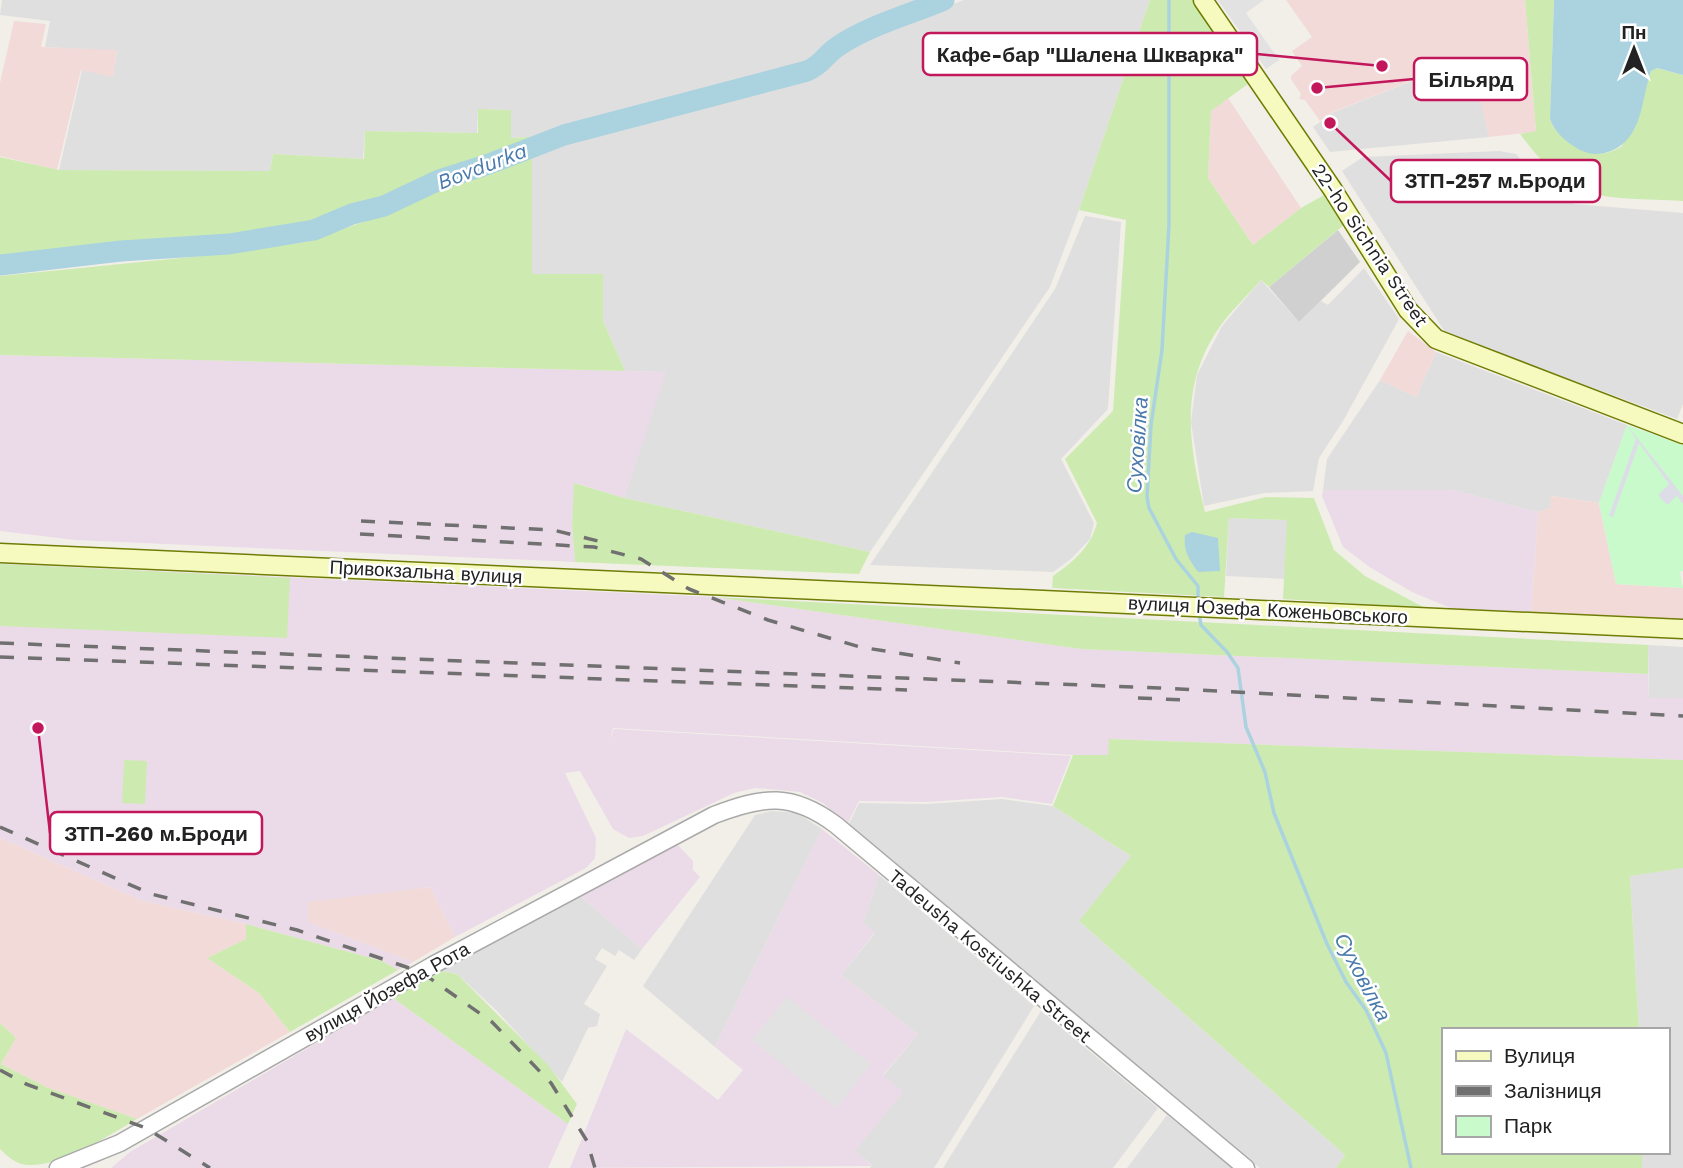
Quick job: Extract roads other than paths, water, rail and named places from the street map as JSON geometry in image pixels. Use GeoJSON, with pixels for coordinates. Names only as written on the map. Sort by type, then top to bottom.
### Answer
{"type":"FeatureCollection","features":[{"type":"Feature","properties":{"kind":"main road","name":"22-ho Sichnia Street"},"geometry":{"type":"LineString","coordinates":[[1203,0],[1333,190],[1412,315],[1430,334],[1452,347],[1683,434]]}},
{"type":"Feature","properties":{"kind":"main road","name":"Привокзальна вулиця"},"geometry":{"type":"LineString","coordinates":[[0,553],[852,591]]}},
{"type":"Feature","properties":{"kind":"main road","name":"вулиця Юзефа Коженьовського"},"geometry":{"type":"LineString","coordinates":[[852,591],[1683,628]]}},
{"type":"Feature","properties":{"kind":"street","name":"Tadeusha Kostiushka Street"},"geometry":{"type":"LineString","coordinates":[[715,815],[740,805],[769,799],[790,801],[816,811],[1246,1168]]}},
{"type":"Feature","properties":{"kind":"street","name":"вулиця Йозефа Рота"},"geometry":{"type":"LineString","coordinates":[[58,1168],[120,1143],[433,965],[715,815]]}},
{"type":"Feature","properties":{"kind":"water"},"geometry":{"type":"Polygon","coordinates":[[[1554,0],[1683,0],[1683,75],[1657,68],[1651,71],[1635,128],[1621,145],[1611,151],[1596,154],[1580,150],[1562,137],[1550,119],[1554,0]]]}},
{"type":"Feature","properties":{"kind":"water"},"geometry":{"type":"Polygon","coordinates":[[[1192,532],[1218,538],[1220,571],[1198,572],[1189,559],[1185,546],[1185,535],[1192,532]]]}},
{"type":"Feature","properties":{"kind":"waterway","name":"Bovdurka"},"geometry":{"type":"LineString","coordinates":[[0,265],[121,251],[229,244],[314,230],[352,214],[384,206],[439,180],[564,135],[807,71],[837,47],[862,32],[944,0]]}},
{"type":"Feature","properties":{"kind":"waterway","name":"Суховілка"},"geometry":{"type":"LineString","coordinates":[[1169,0],[1169,225],[1162,350],[1151,425],[1147,497],[1149,508],[1176,559],[1198,586],[1198,602]]}},
{"type":"Feature","properties":{"kind":"waterway","name":"Суховілка"},"geometry":{"type":"LineString","coordinates":[[1199,613],[1201,625],[1238,668],[1246,727],[1265,772],[1274,813],[1327,944],[1346,982],[1366,1010],[1386,1053],[1411,1168]]}},
{"type":"Feature","properties":{"kind":"railway"},"geometry":{"type":"LineString","coordinates":[[361,521],[553,530],[606,543]]}},
{"type":"Feature","properties":{"kind":"railway"},"geometry":{"type":"LineString","coordinates":[[360,534],[594,547],[641,559],[689,589],[768,620],[860,647],[960,663]]}},
{"type":"Feature","properties":{"kind":"railway"},"geometry":{"type":"LineString","coordinates":[[0,643],[1159,688],[1683,716]]}},
{"type":"Feature","properties":{"kind":"railway"},"geometry":{"type":"LineString","coordinates":[[0,657],[907,690]]}},
{"type":"Feature","properties":{"kind":"railway"},"geometry":{"type":"LineString","coordinates":[[1138,698],[1187,700]]}},
{"type":"Feature","properties":{"kind":"railway"},"geometry":{"type":"LineString","coordinates":[[0,827],[151,894],[297,930],[421,972],[492,1022],[551,1083],[587,1141],[595,1168]]}},
{"type":"Feature","properties":{"kind":"railway"},"geometry":{"type":"LineString","coordinates":[[0,1070],[26,1084],[146,1128],[210,1168]]}},
{"type":"Feature","properties":{"kind":"place","name":"Кафе-бар \"Шалена Шкварка\""},"geometry":{"type":"Point","coordinates":[1382,66]}},
{"type":"Feature","properties":{"kind":"place","name":"Більярд"},"geometry":{"type":"Point","coordinates":[1317,88]}},
{"type":"Feature","properties":{"kind":"place","name":"ЗТП-257 м.Броди"},"geometry":{"type":"Point","coordinates":[1330,123]}},
{"type":"Feature","properties":{"kind":"place","name":"ЗТП-260 м.Броди"},"geometry":{"type":"Point","coordinates":[38,728]}}]}
